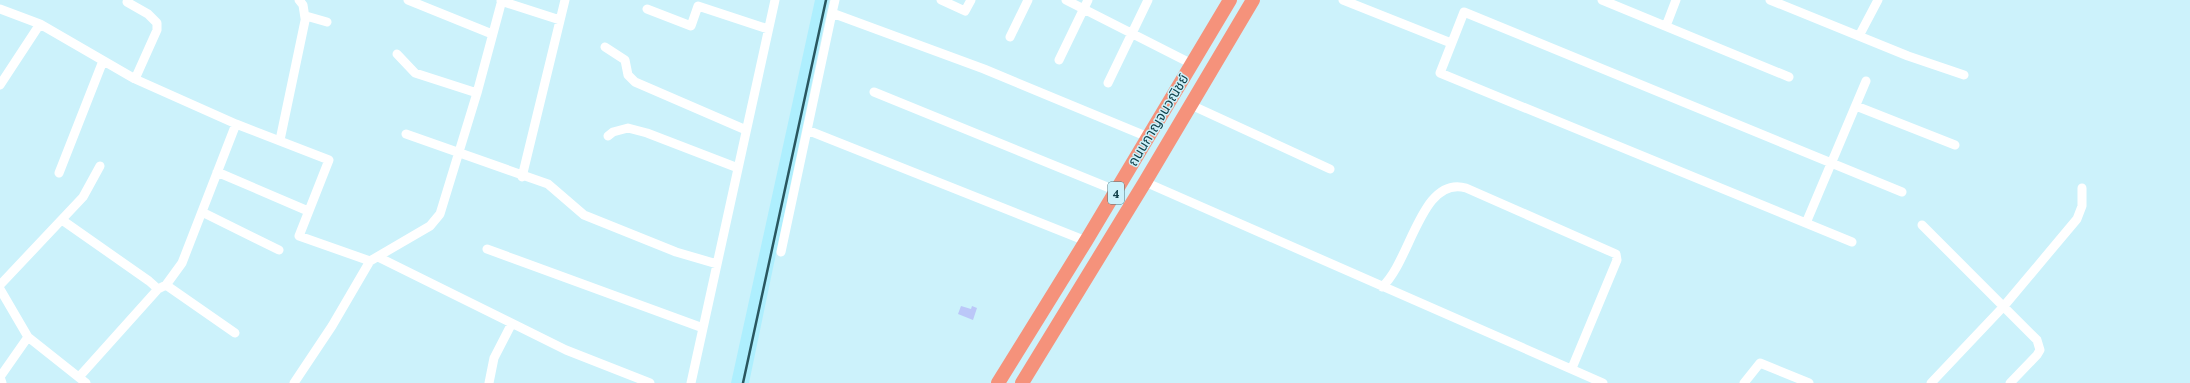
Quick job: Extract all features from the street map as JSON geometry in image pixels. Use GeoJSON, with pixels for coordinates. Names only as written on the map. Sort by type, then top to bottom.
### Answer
{"type":"FeatureCollection","features":[{"type":"Feature","properties":{"kind":"highway","name":"ถนนกาญจนวณิชย์"},"geometry":{"type":"LineString","coordinates":[[998,383],[1117,191],[1230,0]]}},
{"type":"Feature","properties":{"kind":"highway","name":"ถนนกาญจนวณิชย์"},"geometry":{"type":"LineString","coordinates":[[1022,383],[1145,182],[1253,0]]}},
{"type":"Feature","properties":{"kind":"street"},"geometry":{"type":"LineString","coordinates":[[280,140],[305,18],[299,0]]}},
{"type":"Feature","properties":{"kind":"street"},"geometry":{"type":"LineString","coordinates":[[408,0],[492,34]]}},
{"type":"Feature","properties":{"kind":"street"},"geometry":{"type":"LineString","coordinates":[[294,383],[374,259],[430,226],[438,219],[444,206],[477,93],[501,0],[560,20]]}},
{"type":"Feature","properties":{"kind":"street"},"geometry":{"type":"LineString","coordinates":[[522,177],[566,0]]}},
{"type":"Feature","properties":{"kind":"street"},"geometry":{"type":"LineString","coordinates":[[691,383],[775,0]]}},
{"type":"Feature","properties":{"kind":"street"},"geometry":{"type":"LineString","coordinates":[[781,252],[835,0]]}},
{"type":"Feature","properties":{"kind":"street"},"geometry":{"type":"LineString","coordinates":[[941,0],[965,12],[971,0]]}},
{"type":"Feature","properties":{"kind":"street"},"geometry":{"type":"LineString","coordinates":[[1010,37],[1028,0]]}},
{"type":"Feature","properties":{"kind":"street"},"geometry":{"type":"LineString","coordinates":[[1066,0],[1192,64]]}},
{"type":"Feature","properties":{"kind":"street"},"geometry":{"type":"LineString","coordinates":[[1059,60],[1088,0]]}},
{"type":"Feature","properties":{"kind":"street"},"geometry":{"type":"LineString","coordinates":[[1108,83],[1133,34],[1148,0]]}},
{"type":"Feature","properties":{"kind":"street"},"geometry":{"type":"LineString","coordinates":[[1343,0],[1451,43]]}},
{"type":"Feature","properties":{"kind":"street"},"geometry":{"type":"LineString","coordinates":[[1602,0],[1789,77]]}},
{"type":"Feature","properties":{"kind":"street"},"geometry":{"type":"LineString","coordinates":[[1666,26],[1676,0]]}},
{"type":"Feature","properties":{"kind":"street"},"geometry":{"type":"LineString","coordinates":[[1770,0],[1859,36],[1964,75]]}},
{"type":"Feature","properties":{"kind":"street"},"geometry":{"type":"LineString","coordinates":[[1859,36],[1875,1]]}},
{"type":"Feature","properties":{"kind":"street"},"geometry":{"type":"LineString","coordinates":[[127,2],[148,14],[157,23],[157,30],[135,79]]}},
{"type":"Feature","properties":{"kind":"street"},"geometry":{"type":"LineString","coordinates":[[647,10],[691,26],[698,6],[768,29]]}},
{"type":"Feature","properties":{"kind":"street"},"geometry":{"type":"LineString","coordinates":[[0,9],[40,24],[135,79],[236,124],[329,160],[299,236],[374,259],[566,350],[650,383]]}},
{"type":"Feature","properties":{"kind":"street"},"geometry":{"type":"LineString","coordinates":[[1852,242],[1440,73],[1464,12],[1902,192]]}},
{"type":"Feature","properties":{"kind":"street"},"geometry":{"type":"LineString","coordinates":[[832,13],[984,69],[1148,137]]}},
{"type":"Feature","properties":{"kind":"street"},"geometry":{"type":"LineString","coordinates":[[305,18],[306,16],[327,22]]}},
{"type":"Feature","properties":{"kind":"street"},"geometry":{"type":"LineString","coordinates":[[0,85],[40,24]]}},
{"type":"Feature","properties":{"kind":"street"},"geometry":{"type":"LineString","coordinates":[[605,47],[625,60],[628,75],[635,82],[746,130]]}},
{"type":"Feature","properties":{"kind":"street"},"geometry":{"type":"LineString","coordinates":[[397,54],[415,73],[477,93]]}},
{"type":"Feature","properties":{"kind":"street"},"geometry":{"type":"LineString","coordinates":[[59,173],[103,61]]}},
{"type":"Feature","properties":{"kind":"street"},"geometry":{"type":"LineString","coordinates":[[1806,223],[1866,81]]}},
{"type":"Feature","properties":{"kind":"street"},"geometry":{"type":"LineString","coordinates":[[874,92],[1117,191]]}},
{"type":"Feature","properties":{"kind":"street"},"geometry":{"type":"LineString","coordinates":[[1191,105],[1330,169]]}},
{"type":"Feature","properties":{"kind":"street"},"geometry":{"type":"LineString","coordinates":[[1856,106],[1955,145]]}},
{"type":"Feature","properties":{"kind":"street"},"geometry":{"type":"LineString","coordinates":[[79,377],[162,287],[182,263],[236,124]]}},
{"type":"Feature","properties":{"kind":"street"},"geometry":{"type":"LineString","coordinates":[[608,136],[613,132],[628,128],[647,133],[738,168]]}},
{"type":"Feature","properties":{"kind":"street"},"geometry":{"type":"LineString","coordinates":[[807,130],[1086,241]]}},
{"type":"Feature","properties":{"kind":"street"},"geometry":{"type":"LineString","coordinates":[[406,134],[522,177],[551,186],[584,215],[676,252],[717,264]]}},
{"type":"Feature","properties":{"kind":"street"},"geometry":{"type":"LineString","coordinates":[[0,284],[83,197],[100,166]]}},
{"type":"Feature","properties":{"kind":"street"},"geometry":{"type":"LineString","coordinates":[[217,172],[308,211]]}},
{"type":"Feature","properties":{"kind":"street"},"geometry":{"type":"LineString","coordinates":[[1145,182],[1382,287],[1572,368],[1603,383]]}},
{"type":"Feature","properties":{"kind":"street"},"geometry":{"type":"LineString","coordinates":[[1382,287],[1394,274],[1425,208],[1433,197],[1447,188],[1466,188],[1616,254],[1617,260],[1572,368]]}},
{"type":"Feature","properties":{"kind":"street"},"geometry":{"type":"LineString","coordinates":[[1931,383],[2004,306],[2077,219],[2082,206],[2082,188]]}},
{"type":"Feature","properties":{"kind":"street"},"geometry":{"type":"LineString","coordinates":[[202,212],[279,250]]}},
{"type":"Feature","properties":{"kind":"street"},"geometry":{"type":"LineString","coordinates":[[62,220],[149,281],[162,287],[235,333]]}},
{"type":"Feature","properties":{"kind":"street"},"geometry":{"type":"LineString","coordinates":[[1922,225],[2004,306],[2039,344],[2040,350],[2010,383]]}},
{"type":"Feature","properties":{"kind":"street"},"geometry":{"type":"LineString","coordinates":[[486,249],[703,328]]}},
{"type":"Feature","properties":{"kind":"street"},"geometry":{"type":"LineString","coordinates":[[0,289],[28,337],[86,383]]}},
{"type":"Feature","properties":{"kind":"street"},"geometry":{"type":"LineString","coordinates":[[489,383],[494,358],[511,325]]}},
{"type":"Feature","properties":{"kind":"street"},"geometry":{"type":"LineString","coordinates":[[2,383],[0,377],[2,373],[28,337]]}},
{"type":"Feature","properties":{"kind":"street"},"geometry":{"type":"LineString","coordinates":[[1744,383],[1760,363],[1809,383]]}},
{"type":"Feature","properties":{"kind":"shaded area"},"geometry":{"type":"Polygon","coordinates":[[[815,0],[829,0],[749,383],[731,383],[815,0]]]}},
{"type":"Feature","properties":{"kind":"shaded area"},"geometry":{"type":"Polygon","coordinates":[[[961,306],[971,309],[972,306],[977,308],[973,320],[958,314],[961,306]]]}},
{"type":"Feature","properties":{"kind":"railway"},"geometry":{"type":"LineString","coordinates":[[743,383],[826,0]]}}]}
